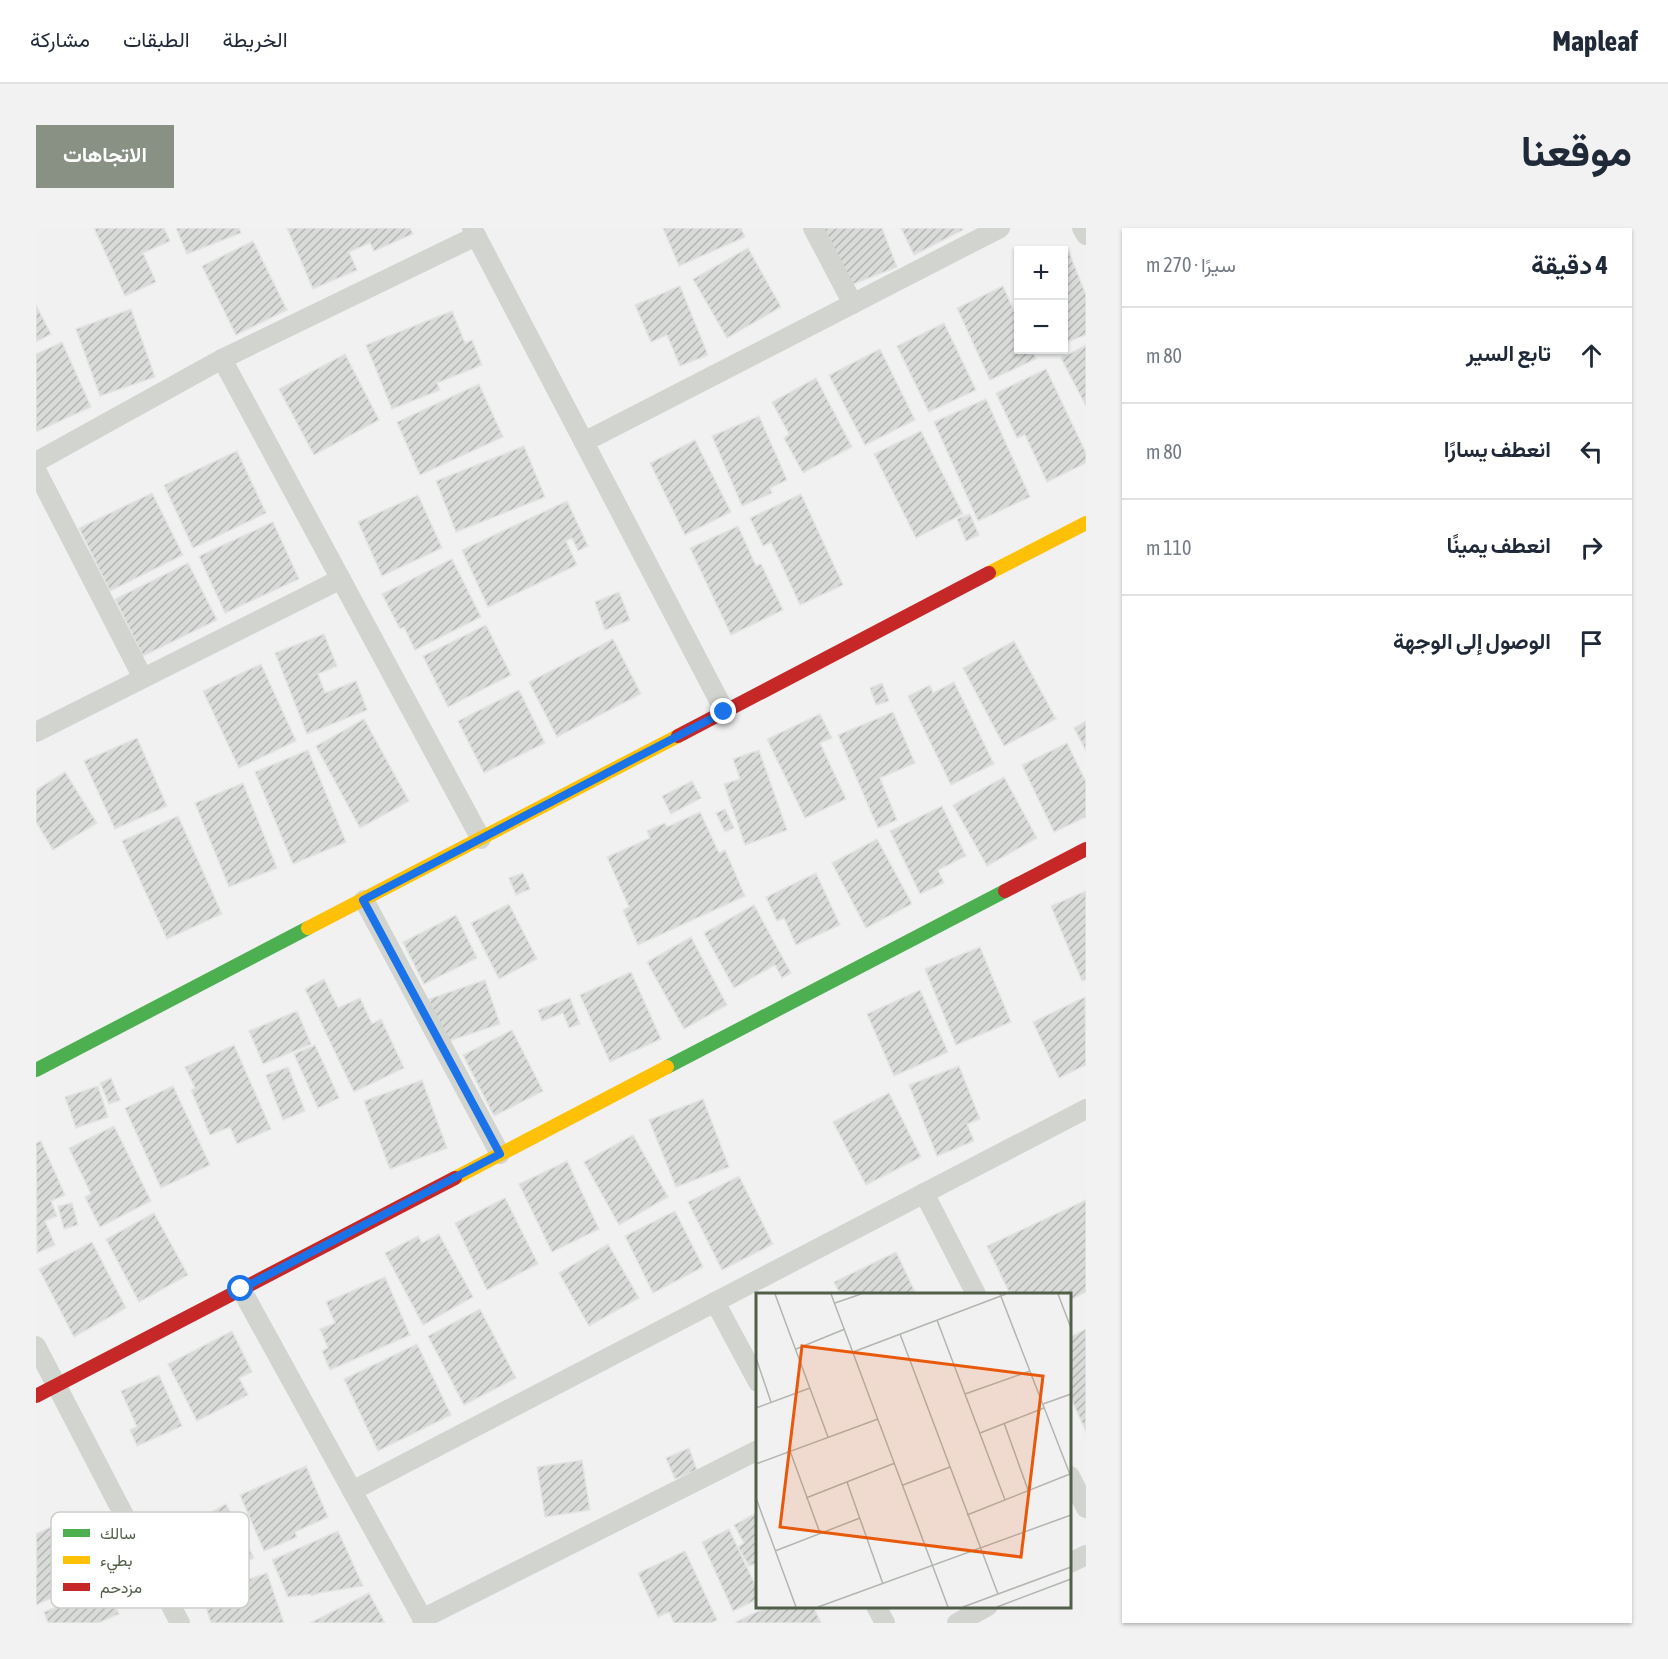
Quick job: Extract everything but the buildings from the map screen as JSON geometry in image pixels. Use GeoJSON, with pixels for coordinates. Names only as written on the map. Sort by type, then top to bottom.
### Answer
{"type":"FeatureCollection","features":[{"type":"Feature","properties":{"kind":"street"},"geometry":{"type":"LineString","coordinates":[[813,228],[853,304]]}},
{"type":"Feature","properties":{"kind":"street"},"geometry":{"type":"LineString","coordinates":[[584,442],[1000,228]]}},
{"type":"Feature","properties":{"kind":"street"},"geometry":{"type":"LineString","coordinates":[[1082,228],[1086,235]]}},
{"type":"Feature","properties":{"kind":"street"},"geometry":{"type":"LineString","coordinates":[[36,462],[222,359],[474,232],[724,712]]}},
{"type":"Feature","properties":{"kind":"street"},"geometry":{"type":"LineString","coordinates":[[222,359],[481,839]]}},
{"type":"Feature","properties":{"kind":"street"},"geometry":{"type":"LineString","coordinates":[[36,470],[143,678]]}},
{"type":"Feature","properties":{"kind":"street"},"geometry":{"type":"LineString","coordinates":[[36,1070],[1086,523]]}},
{"type":"Feature","properties":{"kind":"street"},"geometry":{"type":"LineString","coordinates":[[36,732],[341,579]]}},
{"type":"Feature","properties":{"kind":"street"},"geometry":{"type":"LineString","coordinates":[[36,1396],[1086,849]]}},
{"type":"Feature","properties":{"kind":"street"},"geometry":{"type":"LineString","coordinates":[[363,900],[500,1154]]}},
{"type":"Feature","properties":{"kind":"street"},"geometry":{"type":"LineString","coordinates":[[352,1491],[1086,1108]]}},
{"type":"Feature","properties":{"kind":"street"},"geometry":{"type":"LineString","coordinates":[[924,1193],[975,1293]]}},
{"type":"Feature","properties":{"kind":"street"},"geometry":{"type":"LineString","coordinates":[[241,1289],[424,1621],[756,1451]]}},
{"type":"Feature","properties":{"kind":"street"},"geometry":{"type":"LineString","coordinates":[[715,1302],[756,1378]]}},
{"type":"Feature","properties":{"kind":"street"},"geometry":{"type":"LineString","coordinates":[[36,1346],[122,1512]]}},
{"type":"Feature","properties":{"kind":"street"},"geometry":{"type":"LineString","coordinates":[[1071,1478],[1086,1508]]}},
{"type":"Feature","properties":{"kind":"street"},"geometry":{"type":"LineString","coordinates":[[1071,1562],[1086,1554]]}},
{"type":"Feature","properties":{"kind":"street"},"geometry":{"type":"LineString","coordinates":[[172,1608],[180,1623]]}},
{"type":"Feature","properties":{"kind":"street"},"geometry":{"type":"LineString","coordinates":[[877,1608],[885,1623]]}},
{"type":"Feature","properties":{"kind":"street"},"geometry":{"type":"LineString","coordinates":[[957,1623],[984,1608]]}},
{"type":"Feature","properties":{"kind":"traffic: fast"},"geometry":{"type":"LineString","coordinates":[[667,1067],[1005,891]]}},
{"type":"Feature","properties":{"kind":"traffic: fast"},"geometry":{"type":"LineString","coordinates":[[36,1070],[308,928]]}},
{"type":"Feature","properties":{"kind":"traffic: slow"},"geometry":{"type":"LineString","coordinates":[[989,573],[1086,523]]}},
{"type":"Feature","properties":{"kind":"traffic: slow"},"geometry":{"type":"LineString","coordinates":[[308,928],[678,736]]}},
{"type":"Feature","properties":{"kind":"traffic: slow"},"geometry":{"type":"LineString","coordinates":[[455,1178],[667,1067]]}},
{"type":"Feature","properties":{"kind":"traffic: jam"},"geometry":{"type":"LineString","coordinates":[[678,736],[989,573]]}},
{"type":"Feature","properties":{"kind":"traffic: jam"},"geometry":{"type":"LineString","coordinates":[[1005,891],[1086,849]]}},
{"type":"Feature","properties":{"kind":"traffic: jam"},"geometry":{"type":"LineString","coordinates":[[36,1396],[455,1178]]}},
{"type":"Feature","properties":{"kind":"route"},"geometry":{"type":"LineString","coordinates":[[241,1289],[500,1154],[363,900],[724,712]]}}]}
